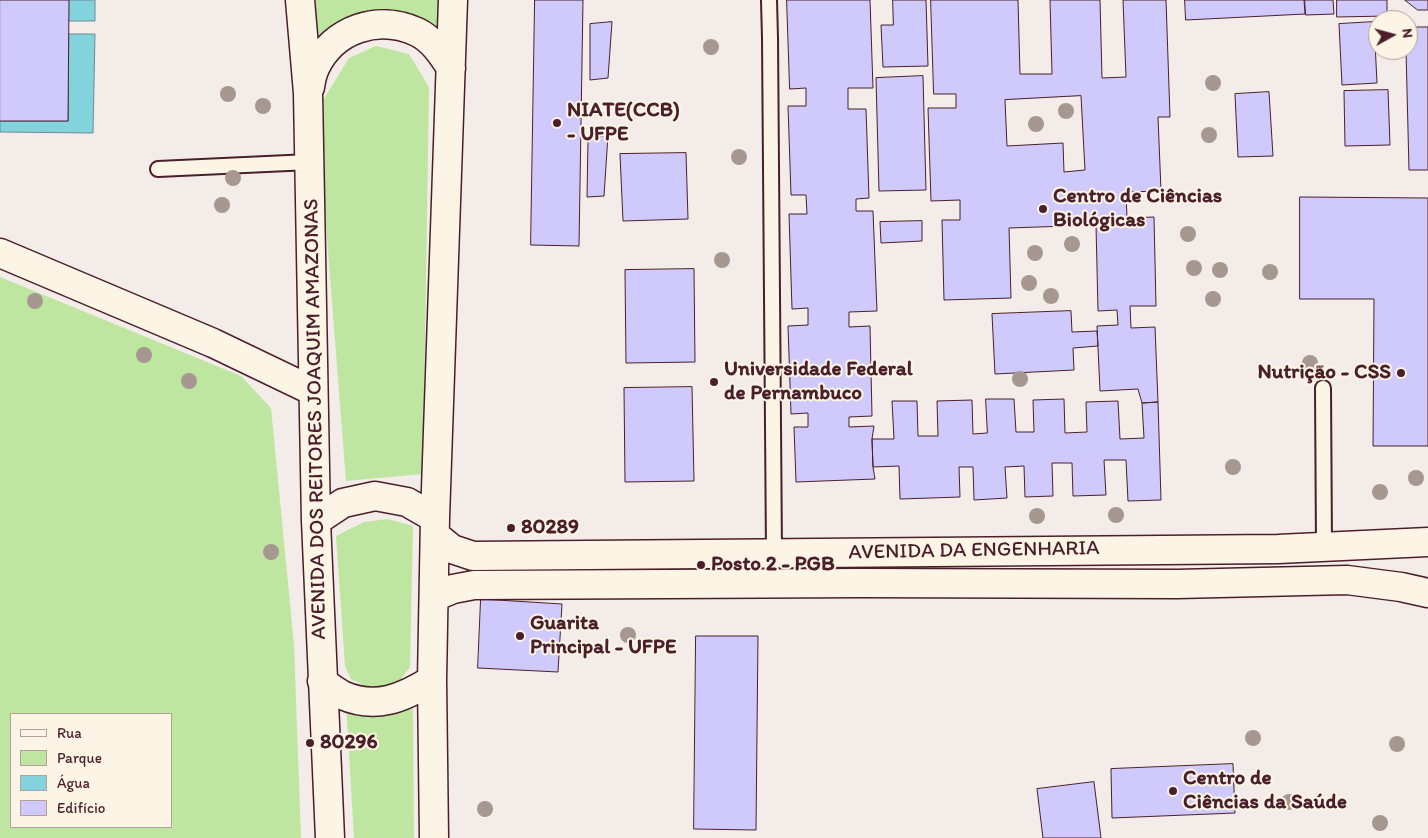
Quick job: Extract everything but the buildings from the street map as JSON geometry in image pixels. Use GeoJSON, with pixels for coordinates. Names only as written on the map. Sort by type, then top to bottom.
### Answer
{"type":"FeatureCollection","features":[{"type":"Feature","properties":{"kind":"street","name":"AVENIDA DOS REITORES JOAQUIM AMAZONAS"},"geometry":{"type":"LineString","coordinates":[[300,0],[308,92],[316,521],[330,838]]}},
{"type":"Feature","properties":{"kind":"street"},"geometry":{"type":"LineString","coordinates":[[434,838],[432,680],[435,527],[453,0]]}},
{"type":"Feature","properties":{"kind":"street"},"geometry":{"type":"LineString","coordinates":[[308,92],[314,69],[328,48],[347,32],[370,24],[394,25],[418,32],[437,48],[451,68]]}},
{"type":"Feature","properties":{"kind":"street"},"geometry":{"type":"LineString","coordinates":[[0,253],[213,343],[313,391]]}},
{"type":"Feature","properties":{"kind":"street","name":"AVENIDA DA ENGENHARIA"},"geometry":{"type":"LineString","coordinates":[[316,521],[343,503],[375,496],[407,502],[435,527],[452,548],[472,556],[1278,549],[1428,542]]}},
{"type":"Feature","properties":{"kind":"street","name":"AVENIDA DA ENGENHARIA"},"geometry":{"type":"LineString","coordinates":[[434,597],[454,589],[474,585],[1177,584],[1347,580],[1428,594]]}},
{"type":"Feature","properties":{"kind":"street"},"geometry":{"type":"LineString","coordinates":[[322,681],[342,694],[364,701],[388,701],[411,694],[432,680]]}},
{"type":"Feature","properties":{"kind":"lane"},"geometry":{"type":"LineString","coordinates":[[769,0],[774,553]]}},
{"type":"Feature","properties":{"kind":"lane"},"geometry":{"type":"LineString","coordinates":[[158,170],[310,162]]}},
{"type":"Feature","properties":{"kind":"lane"},"geometry":{"type":"LineString","coordinates":[[1323,388],[1324,546]]}},
{"type":"Feature","properties":{"kind":"green space"},"geometry":{"type":"Polygon","coordinates":[[[305,0],[442,0],[441,34],[409,17],[309,66],[305,0]]]}},
{"type":"Feature","properties":{"kind":"green space"},"geometry":{"type":"Polygon","coordinates":[[[376,46],[409,54],[429,87],[423,474],[346,481],[317,110],[349,58],[376,46]]]}},
{"type":"Feature","properties":{"kind":"green space"},"geometry":{"type":"Polygon","coordinates":[[[0,277],[241,376],[271,408],[294,645],[301,838],[0,838],[0,277]]]}},
{"type":"Feature","properties":{"kind":"green space"},"geometry":{"type":"Polygon","coordinates":[[[388,519],[413,526],[410,667],[396,685],[372,689],[351,679],[345,666],[336,536],[364,522],[388,519]]]}},
{"type":"Feature","properties":{"kind":"green space"},"geometry":{"type":"Polygon","coordinates":[[[413,699],[414,838],[354,838],[346,702],[413,699]]]}},
{"type":"Feature","properties":{"kind":"water"},"geometry":{"type":"Polygon","coordinates":[[[69,0],[95,0],[95,21],[69,21],[69,0]]]}},
{"type":"Feature","properties":{"kind":"water"},"geometry":{"type":"Polygon","coordinates":[[[69,34],[95,34],[93,133],[0,132],[0,121],[68,121],[69,34]]]}},
{"type":"Feature","properties":{"kind":"place","name":"NIATE(CCB) - UFPE"},"geometry":{"type":"Point","coordinates":[557,123]}},
{"type":"Feature","properties":{"kind":"place","name":"Centro de Ciências Biológicas"},"geometry":{"type":"Point","coordinates":[1043,209]}},
{"type":"Feature","properties":{"kind":"place","name":"Nutrição - CSS"},"geometry":{"type":"Point","coordinates":[1401,373]}},
{"type":"Feature","properties":{"kind":"place","name":"Universidade Federal de Pernambuco"},"geometry":{"type":"Point","coordinates":[714,382]}},
{"type":"Feature","properties":{"kind":"place","name":"80289"},"geometry":{"type":"Point","coordinates":[511,528]}},
{"type":"Feature","properties":{"kind":"place","name":"Posto 2 - PGB"},"geometry":{"type":"Point","coordinates":[701,565]}},
{"type":"Feature","properties":{"kind":"place","name":"Guarita Principal - UFPE"},"geometry":{"type":"Point","coordinates":[520,636]}},
{"type":"Feature","properties":{"kind":"place","name":"80296"},"geometry":{"type":"Point","coordinates":[310,743]}},
{"type":"Feature","properties":{"kind":"place","name":"Centro de Ciências da Saúde"},"geometry":{"type":"Point","coordinates":[1173,791]}}]}
